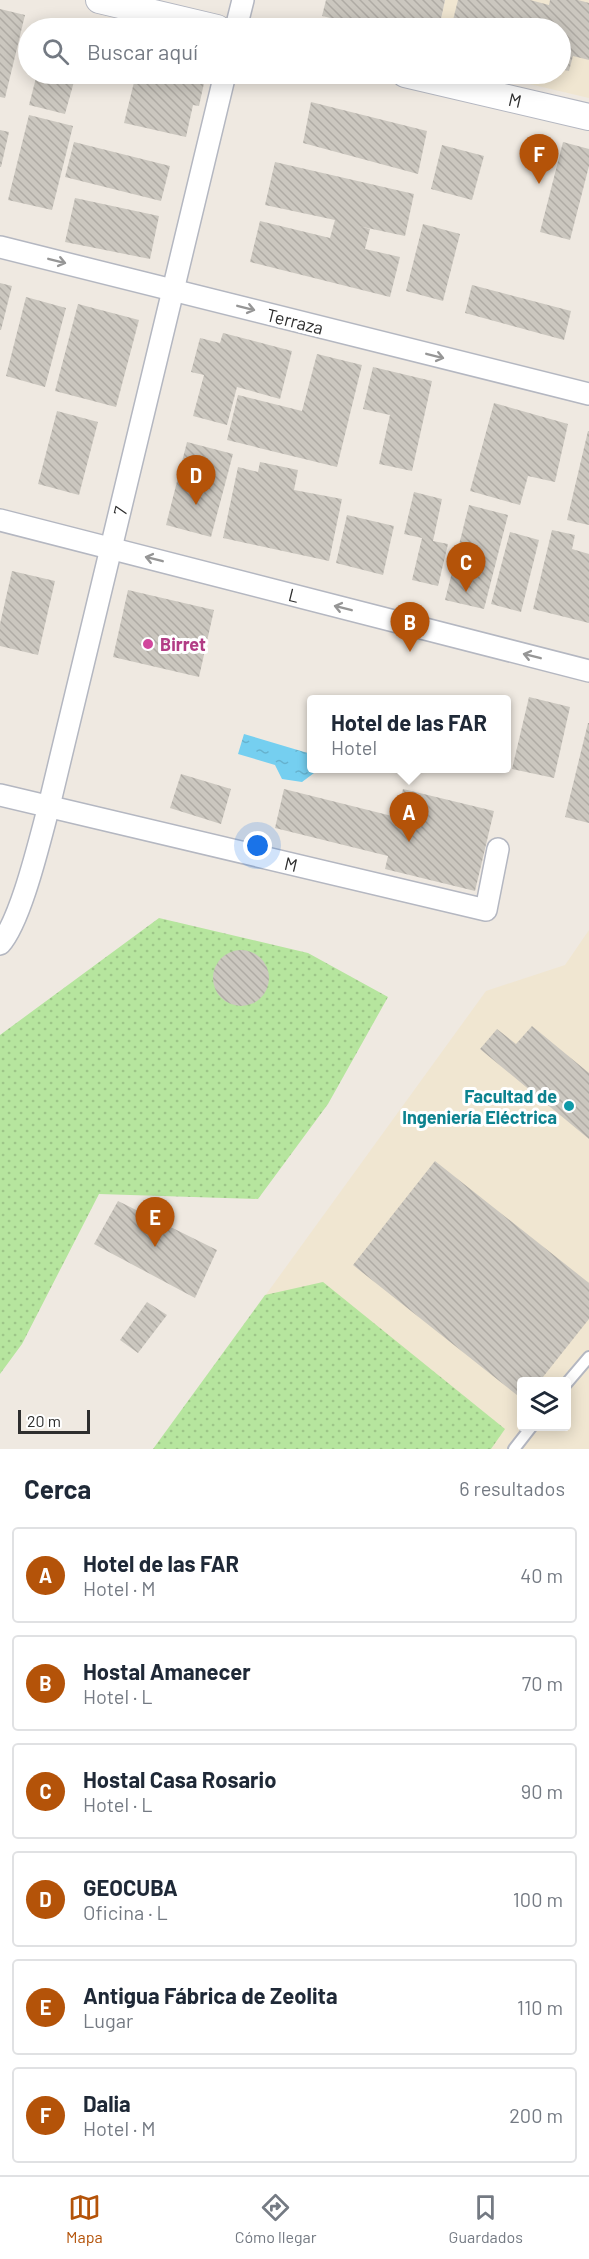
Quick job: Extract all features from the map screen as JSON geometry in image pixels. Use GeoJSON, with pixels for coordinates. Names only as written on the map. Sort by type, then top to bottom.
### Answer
{"type":"FeatureCollection","features":[{"type":"Feature","properties":{"kind":"street"},"geometry":{"type":"LineString","coordinates":[[99,0],[175,18]]}},
{"type":"Feature","properties":{"kind":"street"},"geometry":{"type":"LineString","coordinates":[[238,18],[243,0]]}},
{"type":"Feature","properties":{"kind":"street","name":"7"},"geometry":{"type":"LineString","coordinates":[[0,944],[5,938],[22,898],[49,806],[223,84]]}},
{"type":"Feature","properties":{"kind":"street","name":"M"},"geometry":{"type":"LineString","coordinates":[[448,84],[589,117]]}},
{"type":"Feature","properties":{"kind":"street","name":"Terraza"},"geometry":{"type":"LineString","coordinates":[[0,247],[589,394]]}},
{"type":"Feature","properties":{"kind":"street","name":"L"},"geometry":{"type":"LineString","coordinates":[[0,520],[589,670]]}},
{"type":"Feature","properties":{"kind":"street","name":"M"},"geometry":{"type":"LineString","coordinates":[[0,795],[486,910],[498,849]]}},
{"type":"Feature","properties":{"kind":"lane"},"geometry":{"type":"LineString","coordinates":[[571,1379],[589,1357]]}},
{"type":"Feature","properties":{"kind":"lane"},"geometry":{"type":"LineString","coordinates":[[514,1449],[528,1431]]}},
{"type":"Feature","properties":{"kind":"shaded area"},"geometry":{"type":"Polygon","coordinates":[[[445,0],[589,0],[589,98],[530,84],[571,84],[571,18],[441,18],[445,0]]]}},
{"type":"Feature","properties":{"kind":"shaded area"},"geometry":{"type":"Polygon","coordinates":[[[589,930],[589,1449],[154,1449],[486,991],[565,965],[589,930]]]}},
{"type":"Feature","properties":{"kind":"green space"},"geometry":{"type":"Polygon","coordinates":[[[159,918],[308,953],[388,997],[328,1104],[258,1199],[99,1194],[22,1344],[0,1374],[0,1035],[159,918]]]}},
{"type":"Feature","properties":{"kind":"green space"},"geometry":{"type":"Polygon","coordinates":[[[323,1282],[505,1429],[491,1449],[153,1449],[265,1295],[323,1282]]]}},
{"type":"Feature","properties":{"kind":"water"},"geometry":{"type":"Polygon","coordinates":[[[244,734],[307,753],[307,773],[314,773],[302,782],[282,779],[275,765],[238,754],[244,734]]]}},
{"type":"Feature","properties":{"kind":"building"},"geometry":{"type":"Polygon","coordinates":[[[326,0],[445,0],[441,18],[330,18],[322,16],[326,0]]]}},
{"type":"Feature","properties":{"kind":"building"},"geometry":{"type":"Polygon","coordinates":[[[458,0],[530,0],[549,5],[550,0],[578,0],[589,3],[589,60],[573,56],[571,64],[571,18],[454,18],[458,0]]]}},
{"type":"Feature","properties":{"kind":"building"},"geometry":{"type":"Polygon","coordinates":[[[0,9],[25,15],[24,18],[18,18],[18,44],[5,98],[0,97],[0,9]]]}},
{"type":"Feature","properties":{"kind":"building"},"geometry":{"type":"Polygon","coordinates":[[[34,84],[73,84],[65,114],[29,105],[34,84]]]}},
{"type":"Feature","properties":{"kind":"building"},"geometry":{"type":"Polygon","coordinates":[[[134,84],[204,84],[199,106],[193,105],[186,137],[124,123],[134,84]]]}},
{"type":"Feature","properties":{"kind":"building"},"geometry":{"type":"Polygon","coordinates":[[[311,102],[427,131],[418,174],[303,143],[311,102]]]}},
{"type":"Feature","properties":{"kind":"building"},"geometry":{"type":"Polygon","coordinates":[[[29,115],[73,126],[52,210],[8,200],[29,115]]]}},
{"type":"Feature","properties":{"kind":"building"},"geometry":{"type":"Polygon","coordinates":[[[0,130],[9,132],[1,167],[0,167],[0,130]]]}},
{"type":"Feature","properties":{"kind":"building"},"geometry":{"type":"Polygon","coordinates":[[[74,142],[170,166],[161,201],[65,177],[74,142]]]}},
{"type":"Feature","properties":{"kind":"building"},"geometry":{"type":"Polygon","coordinates":[[[563,142],[589,149],[589,166],[570,240],[540,232],[563,142]]]}},
{"type":"Feature","properties":{"kind":"building"},"geometry":{"type":"Polygon","coordinates":[[[442,145],[484,156],[472,200],[431,189],[442,145]]]}},
{"type":"Feature","properties":{"kind":"building"},"geometry":{"type":"Polygon","coordinates":[[[275,162],[414,194],[405,236],[358,226],[370,229],[365,249],[400,257],[390,297],[250,262],[260,221],[330,238],[335,220],[265,205],[275,162]]]}},
{"type":"Feature","properties":{"kind":"building"},"geometry":{"type":"Polygon","coordinates":[[[75,198],[159,216],[150,259],[65,242],[75,198]]]}},
{"type":"Feature","properties":{"kind":"building"},"geometry":{"type":"Polygon","coordinates":[[[423,224],[460,234],[443,301],[406,291],[423,224]]]}},
{"type":"Feature","properties":{"kind":"building"},"geometry":{"type":"Polygon","coordinates":[[[0,283],[12,286],[1,330],[0,330],[0,283]]]}},
{"type":"Feature","properties":{"kind":"building"},"geometry":{"type":"Polygon","coordinates":[[[472,285],[571,311],[564,340],[465,313],[472,285]]]}},
{"type":"Feature","properties":{"kind":"building"},"geometry":{"type":"Polygon","coordinates":[[[26,297],[66,308],[45,387],[6,376],[26,297]]]}},
{"type":"Feature","properties":{"kind":"building"},"geometry":{"type":"Polygon","coordinates":[[[78,304],[139,320],[116,407],[55,391],[78,304]]]}},
{"type":"Feature","properties":{"kind":"building"},"geometry":{"type":"Polygon","coordinates":[[[223,333],[292,351],[280,399],[237,387],[227,425],[193,416],[204,375],[191,372],[200,338],[220,343],[223,333]]]}},
{"type":"Feature","properties":{"kind":"building"},"geometry":{"type":"Polygon","coordinates":[[[317,354],[362,365],[337,467],[227,440],[238,395],[302,411],[317,354]]]}},
{"type":"Feature","properties":{"kind":"building"},"geometry":{"type":"Polygon","coordinates":[[[373,367],[432,381],[412,471],[379,464],[390,415],[363,409],[373,367]]]}},
{"type":"Feature","properties":{"kind":"building"},"geometry":{"type":"Polygon","coordinates":[[[494,403],[568,424],[555,482],[528,476],[520,505],[470,491],[494,403]]]}},
{"type":"Feature","properties":{"kind":"building"},"geometry":{"type":"Polygon","coordinates":[[[57,411],[98,422],[79,495],[38,484],[57,411]]]}},
{"type":"Feature","properties":{"kind":"building"},"geometry":{"type":"Polygon","coordinates":[[[589,431],[589,525],[567,520],[589,431]]]}},
{"type":"Feature","properties":{"kind":"building"},"geometry":{"type":"Polygon","coordinates":[[[187,442],[233,454],[211,537],[166,525],[187,442]]]}},
{"type":"Feature","properties":{"kind":"building"},"geometry":{"type":"Polygon","coordinates":[[[260,462],[298,470],[294,490],[342,499],[329,561],[223,538],[238,467],[258,472],[260,462]]]}},
{"type":"Feature","properties":{"kind":"building"},"geometry":{"type":"Polygon","coordinates":[[[414,492],[442,499],[433,541],[448,544],[438,586],[412,580],[422,538],[404,534],[414,492]]]}},
{"type":"Feature","properties":{"kind":"building"},"geometry":{"type":"Polygon","coordinates":[[[469,505],[508,515],[484,609],[445,600],[469,505]]]}},
{"type":"Feature","properties":{"kind":"building"},"geometry":{"type":"Polygon","coordinates":[[[347,515],[394,526],[383,575],[336,563],[347,515]]]}},
{"type":"Feature","properties":{"kind":"building"},"geometry":{"type":"Polygon","coordinates":[[[552,530],[575,535],[572,549],[589,554],[589,623],[533,609],[552,530]]]}},
{"type":"Feature","properties":{"kind":"building"},"geometry":{"type":"Polygon","coordinates":[[[510,532],[539,540],[521,612],[491,604],[510,532]]]}},
{"type":"Feature","properties":{"kind":"building"},"geometry":{"type":"Polygon","coordinates":[[[12,571],[55,581],[38,655],[0,646],[0,624],[12,571]]]}},
{"type":"Feature","properties":{"kind":"building"},"geometry":{"type":"Polygon","coordinates":[[[128,590],[214,610],[199,677],[113,657],[128,590]]]}},
{"type":"Feature","properties":{"kind":"building"},"geometry":{"type":"Polygon","coordinates":[[[529,697],[570,707],[554,778],[512,769],[529,697]]]}},
{"type":"Feature","properties":{"kind":"building"},"geometry":{"type":"Polygon","coordinates":[[[589,723],[589,823],[565,817],[589,723]]]}},
{"type":"Feature","properties":{"kind":"building"},"geometry":{"type":"Polygon","coordinates":[[[181,774],[231,789],[221,824],[170,808],[181,774]]]}},
{"type":"Feature","properties":{"kind":"building"},"geometry":{"type":"Polygon","coordinates":[[[284,789],[396,817],[403,789],[494,811],[475,891],[385,869],[388,856],[275,828],[284,789]]]}},
{"type":"Feature","properties":{"kind":"building"},"geometry":{"type":"Polygon","coordinates":[[[235,950],[247,950],[257,954],[265,962],[269,978],[265,994],[257,1002],[247,1006],[235,1006],[225,1002],[217,994],[213,984],[213,972],[217,962],[225,954],[235,950]]]}},
{"type":"Feature","properties":{"kind":"building","name":"Facultad de Ingeniería Eléctrica"},"geometry":{"type":"Polygon","coordinates":[[[532,1026],[589,1073],[589,1139],[480,1049],[497,1029],[516,1044],[532,1026]]]}},
{"type":"Feature","properties":{"kind":"building"},"geometry":{"type":"Polygon","coordinates":[[[435,1161],[589,1283],[589,1319],[543,1377],[517,1377],[517,1395],[353,1265],[435,1161]]]}},
{"type":"Feature","properties":{"kind":"building"},"geometry":{"type":"Polygon","coordinates":[[[118,1201],[217,1250],[195,1298],[94,1244],[118,1201]]]}},
{"type":"Feature","properties":{"kind":"building"},"geometry":{"type":"Polygon","coordinates":[[[147,1302],[167,1315],[138,1353],[120,1340],[147,1302]]]}},
{"type":"Feature","properties":{"kind":"place","name":"Dalia"},"geometry":{"type":"Point","coordinates":[539,184]}},
{"type":"Feature","properties":{"kind":"place","name":"GEOCUBA"},"geometry":{"type":"Point","coordinates":[196,505]}},
{"type":"Feature","properties":{"kind":"place","name":"Hostal Casa Rosario"},"geometry":{"type":"Point","coordinates":[466,592]}},
{"type":"Feature","properties":{"kind":"place","name":"Birret"},"geometry":{"type":"Point","coordinates":[148,644]}},
{"type":"Feature","properties":{"kind":"place","name":"Hostal Amanecer"},"geometry":{"type":"Point","coordinates":[410,652]}},
{"type":"Feature","properties":{"kind":"place","name":"Hotel de las FAR"},"geometry":{"type":"Point","coordinates":[409,842]}},
{"type":"Feature","properties":{"kind":"place","name":"Facultad de Ingeniería Eléctrica"},"geometry":{"type":"Point","coordinates":[569,1106]}},
{"type":"Feature","properties":{"kind":"place","name":"Antigua Fábrica de Zeolita"},"geometry":{"type":"Point","coordinates":[155,1247]}}]}
